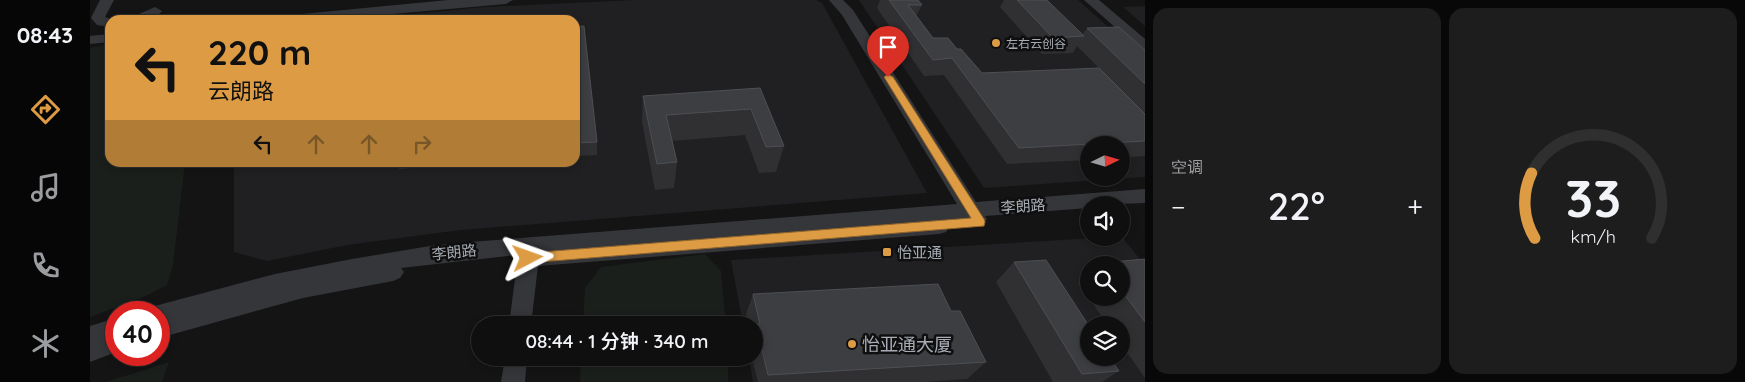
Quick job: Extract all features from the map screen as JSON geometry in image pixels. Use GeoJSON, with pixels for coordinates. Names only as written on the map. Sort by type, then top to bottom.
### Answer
{"type":"FeatureCollection","features":[{"type":"Feature","properties":{"kind":"street"},"geometry":{"type":"LineString","coordinates":[[105,22],[98,18],[107,0]]}},
{"type":"Feature","properties":{"kind":"street"},"geometry":{"type":"LineString","coordinates":[[329,15],[435,4],[506,0]]}},
{"type":"Feature","properties":{"kind":"street"},"geometry":{"type":"LineString","coordinates":[[836,0],[848,13],[976,216]]}},
{"type":"Feature","properties":{"kind":"street"},"geometry":{"type":"LineString","coordinates":[[1091,0],[1145,46]]}},
{"type":"Feature","properties":{"kind":"street"},"geometry":{"type":"LineString","coordinates":[[1102,0],[1145,36]]}},
{"type":"Feature","properties":{"kind":"street"},"geometry":{"type":"LineString","coordinates":[[147,15],[155,11]]}},
{"type":"Feature","properties":{"kind":"street"},"geometry":{"type":"LineString","coordinates":[[90,40],[105,38]]}},
{"type":"Feature","properties":{"kind":"street","name":"李朗路"},"geometry":{"type":"LineString","coordinates":[[170,325],[303,289],[357,278],[529,252],[976,216],[1145,196]]}},
{"type":"Feature","properties":{"kind":"street"},"geometry":{"type":"LineString","coordinates":[[1130,210],[1145,209]]}},
{"type":"Feature","properties":{"kind":"street","name":"李朗路"},"geometry":{"type":"LineString","coordinates":[[976,216],[1080,214]]}},
{"type":"Feature","properties":{"kind":"street","name":"李朗路"},"geometry":{"type":"LineString","coordinates":[[170,311],[241,290],[364,264],[461,250],[529,252]]}},
{"type":"Feature","properties":{"kind":"street"},"geometry":{"type":"LineString","coordinates":[[521,316],[529,252]]}},
{"type":"Feature","properties":{"kind":"street"},"geometry":{"type":"LineString","coordinates":[[90,336],[105,331]]}},
{"type":"Feature","properties":{"kind":"street"},"geometry":{"type":"LineString","coordinates":[[90,351],[105,346]]}},
{"type":"Feature","properties":{"kind":"street"},"geometry":{"type":"LineString","coordinates":[[514,382],[515,366]]}},
{"type":"Feature","properties":{"kind":"shaded area"},"geometry":{"type":"Polygon","coordinates":[[[635,0],[816,0],[822,3],[927,193],[460,230],[347,245],[267,261],[234,252],[234,167],[580,167],[580,15],[400,15],[486,7],[635,0]]]}},
{"type":"Feature","properties":{"kind":"shaded area","name":"左右云创谷"},"geometry":{"type":"Polygon","coordinates":[[[859,0],[1078,0],[1145,60],[1145,177],[1130,178],[1130,136],[1080,136],[1080,181],[984,188],[859,0]]]}},
{"type":"Feature","properties":{"kind":"shaded area"},"geometry":{"type":"Polygon","coordinates":[[[1145,6],[1145,26],[1123,7],[1145,6]]]}},
{"type":"Feature","properties":{"kind":"shaded area"},"geometry":{"type":"Polygon","coordinates":[[[105,45],[105,167],[185,167],[173,265],[167,285],[133,301],[105,301],[105,311],[90,317],[90,48],[105,45]]]}},
{"type":"Feature","properties":{"kind":"shaded area"},"geometry":{"type":"Polygon","coordinates":[[[1080,239],[1080,246],[1129,246],[1145,265],[1145,382],[753,382],[750,366],[763,366],[763,316],[741,316],[731,260],[1080,239]]]}},
{"type":"Feature","properties":{"kind":"shaded area"},"geometry":{"type":"Polygon","coordinates":[[[705,254],[721,271],[725,316],[583,316],[585,288],[601,267],[705,254]]]}},
{"type":"Feature","properties":{"kind":"shaded area"},"geometry":{"type":"Polygon","coordinates":[[[156,366],[168,366],[162,382],[106,382],[156,366]]]}},
{"type":"Feature","properties":{"kind":"shaded area"},"geometry":{"type":"Polygon","coordinates":[[[581,366],[728,366],[728,382],[580,382],[581,366]]]}},
{"type":"Feature","properties":{"kind":"building"},"geometry":{"type":"Polygon","coordinates":[[[889,0],[918,0],[922,5],[908,5],[933,38],[948,38],[957,49],[961,49],[982,73],[1099,68],[1145,114],[1145,141],[1130,142],[1130,136],[1080,136],[1080,145],[1019,148],[952,58],[933,60],[889,0]]]}},
{"type":"Feature","properties":{"kind":"building"},"geometry":{"type":"Polygon","coordinates":[[[1017,0],[1047,0],[1084,36],[1053,38],[1017,0]]]}},
{"type":"Feature","properties":{"kind":"building"},"geometry":{"type":"Polygon","coordinates":[[[580,26],[584,26],[597,142],[580,143],[580,26]]]}},
{"type":"Feature","properties":{"kind":"building"},"geometry":{"type":"Polygon","coordinates":[[[1119,27],[1145,50],[1145,84],[1087,28],[1119,27]]]}},
{"type":"Feature","properties":{"kind":"building"},"geometry":{"type":"Polygon","coordinates":[[[760,88],[784,146],[766,147],[751,109],[666,115],[677,162],[657,164],[643,96],[760,88]]]}},
{"type":"Feature","properties":{"kind":"building"},"geometry":{"type":"Polygon","coordinates":[[[1145,259],[1145,322],[1130,302],[1130,260],[1145,259]]]}},
{"type":"Feature","properties":{"kind":"building"},"geometry":{"type":"Polygon","coordinates":[[[1046,260],[1082,316],[1080,316],[1080,366],[1116,366],[1119,371],[1082,374],[1014,262],[1046,260]]]}},
{"type":"Feature","properties":{"kind":"building","name":"怡亚通大厦"},"geometry":{"type":"Polygon","coordinates":[[[938,284],[951,311],[960,311],[986,362],[768,375],[763,354],[763,316],[758,316],[753,294],[938,284]]]}},
{"type":"Feature","properties":{"kind":"place","name":"左右云创谷"},"geometry":{"type":"Point","coordinates":[996,43]}},
{"type":"Feature","properties":{"kind":"place","name":"怡亚通"},"geometry":{"type":"Point","coordinates":[887,252]}},
{"type":"Feature","properties":{"kind":"place","name":"怡亚通大厦"},"geometry":{"type":"Point","coordinates":[852,344]}},
{"type":"Feature","properties":{"kind":"route"},"geometry":{"type":"LineString","coordinates":[[528,258],[980,222],[888,77]]}}]}
